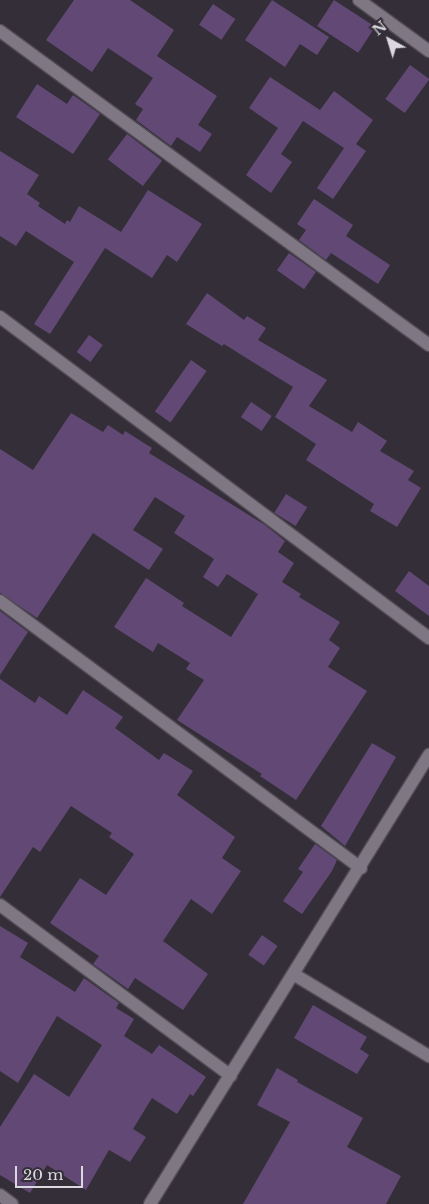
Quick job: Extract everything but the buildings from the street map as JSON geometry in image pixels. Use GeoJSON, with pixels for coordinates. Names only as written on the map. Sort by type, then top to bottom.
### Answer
{"type":"FeatureCollection","features":[{"type":"Feature","properties":{"kind":"street"},"geometry":{"type":"LineString","coordinates":[[358,0],[429,51]]}},
{"type":"Feature","properties":{"kind":"street"},"geometry":{"type":"LineString","coordinates":[[0,31],[429,345]]}},
{"type":"Feature","properties":{"kind":"street"},"geometry":{"type":"LineString","coordinates":[[0,317],[429,638]]}},
{"type":"Feature","properties":{"kind":"street"},"geometry":{"type":"LineString","coordinates":[[0,601],[361,868]]}},
{"type":"Feature","properties":{"kind":"street"},"geometry":{"type":"LineString","coordinates":[[150,1204],[429,756]]}},
{"type":"Feature","properties":{"kind":"street"},"geometry":{"type":"LineString","coordinates":[[0,905],[231,1076]]}},
{"type":"Feature","properties":{"kind":"street"},"geometry":{"type":"LineString","coordinates":[[294,975],[429,1056]]}},
{"type":"Feature","properties":{"kind":"street"},"geometry":{"type":"LineString","coordinates":[[0,1195],[12,1204]]}}]}
